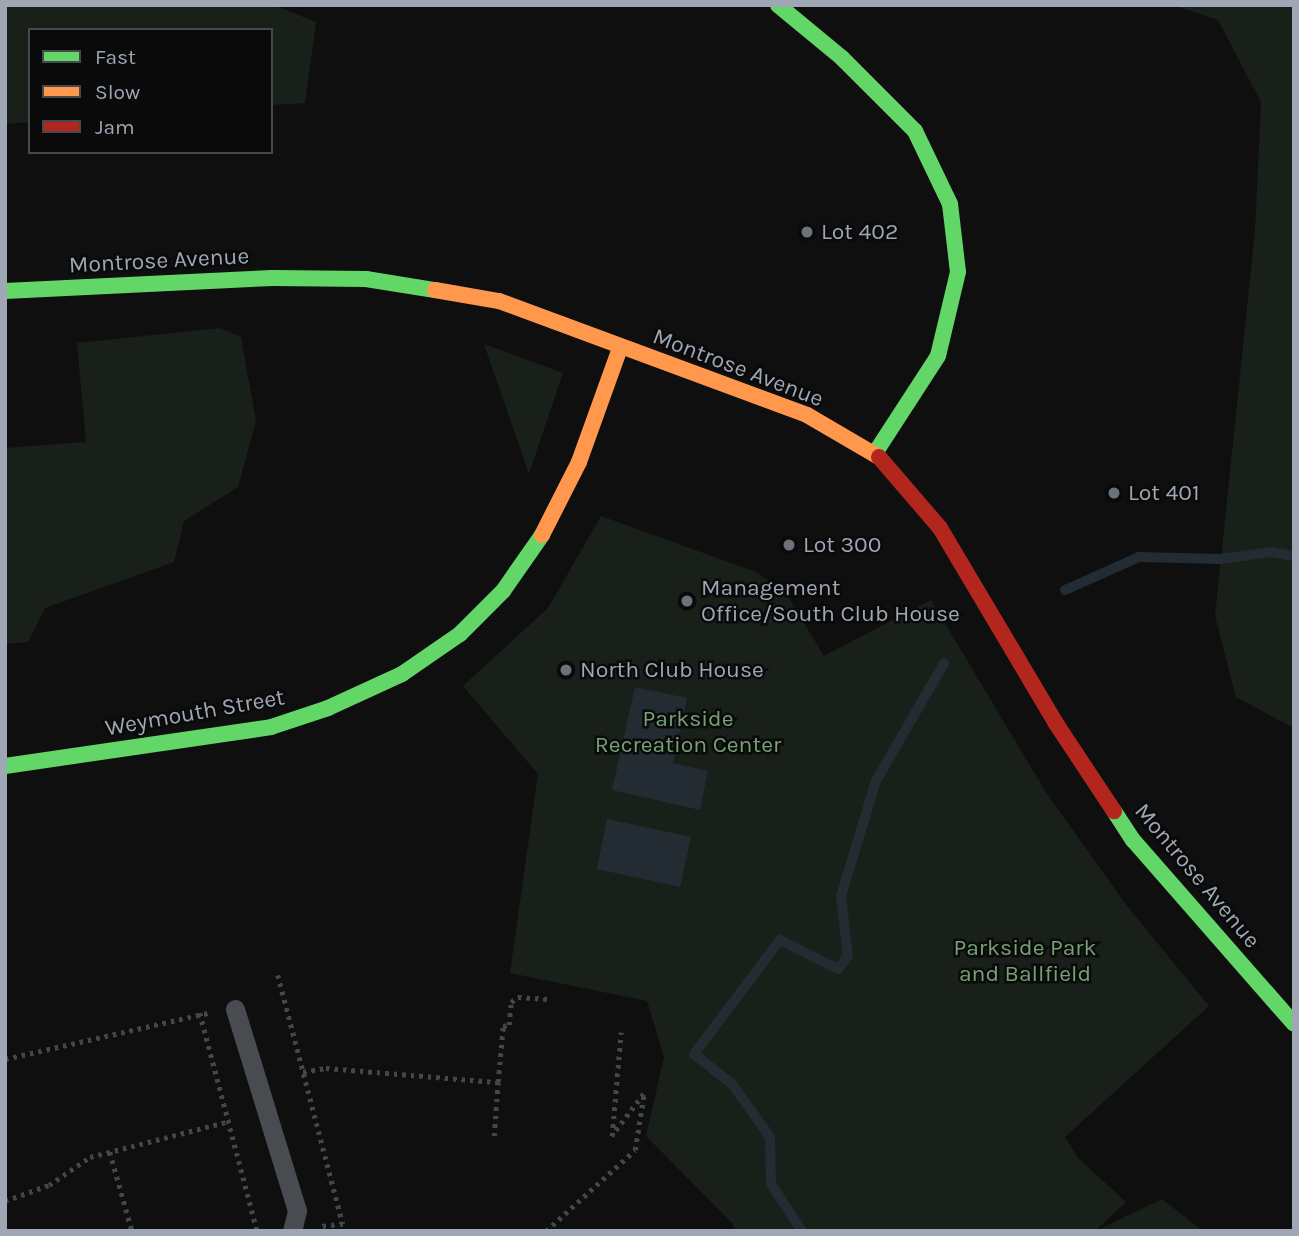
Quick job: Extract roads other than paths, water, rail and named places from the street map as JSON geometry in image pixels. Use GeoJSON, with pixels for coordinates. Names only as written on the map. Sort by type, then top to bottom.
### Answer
{"type":"FeatureCollection","features":[{"type":"Feature","properties":{"kind":"street"},"geometry":{"type":"LineString","coordinates":[[778,5],[842,58],[915,131],[950,204],[958,272],[938,356],[875,453]]}},
{"type":"Feature","properties":{"kind":"street","name":"Montrose Avenue"},"geometry":{"type":"LineString","coordinates":[[5,291],[273,278],[366,279],[499,301],[807,415],[875,453],[940,528],[1055,722],[1133,840],[1294,1024]]}},
{"type":"Feature","properties":{"kind":"street","name":"Weymouth Street"},"geometry":{"type":"LineString","coordinates":[[5,766],[271,726],[328,708],[402,674],[460,634],[503,591],[545,531],[579,462],[620,348]]}},
{"type":"Feature","properties":{"kind":"lane"},"geometry":{"type":"LineString","coordinates":[[235,1009],[297,1211],[292,1231]]}},
{"type":"Feature","properties":{"kind":"waterway"},"geometry":{"type":"LineString","coordinates":[[1065,590],[1139,557],[1220,559],[1271,552],[1294,556]]}},
{"type":"Feature","properties":{"kind":"waterway"},"geometry":{"type":"LineString","coordinates":[[802,1231],[771,1184],[770,1137],[732,1084],[694,1054],[780,940],[838,969],[848,956],[841,896],[876,781],[944,663]]}},
{"type":"Feature","properties":{"kind":"place","name":"Lot 402"},"geometry":{"type":"Point","coordinates":[807,232]}},
{"type":"Feature","properties":{"kind":"place","name":"Lot 401"},"geometry":{"type":"Point","coordinates":[1114,493]}},
{"type":"Feature","properties":{"kind":"place","name":"Lot 300"},"geometry":{"type":"Point","coordinates":[789,545]}},
{"type":"Feature","properties":{"kind":"place","name":"Management Office/South Club House"},"geometry":{"type":"Point","coordinates":[687,601]}},
{"type":"Feature","properties":{"kind":"place","name":"North Club House"},"geometry":{"type":"Point","coordinates":[566,670]}},
{"type":"Feature","properties":{"kind":"park label","name":"Parkside Recreation Center"},"geometry":{"type":"Point","coordinates":[688,732]}},
{"type":"Feature","properties":{"kind":"park label","name":"Parkside Park and Ballfield"},"geometry":{"type":"Point","coordinates":[1025,961]}}]}
